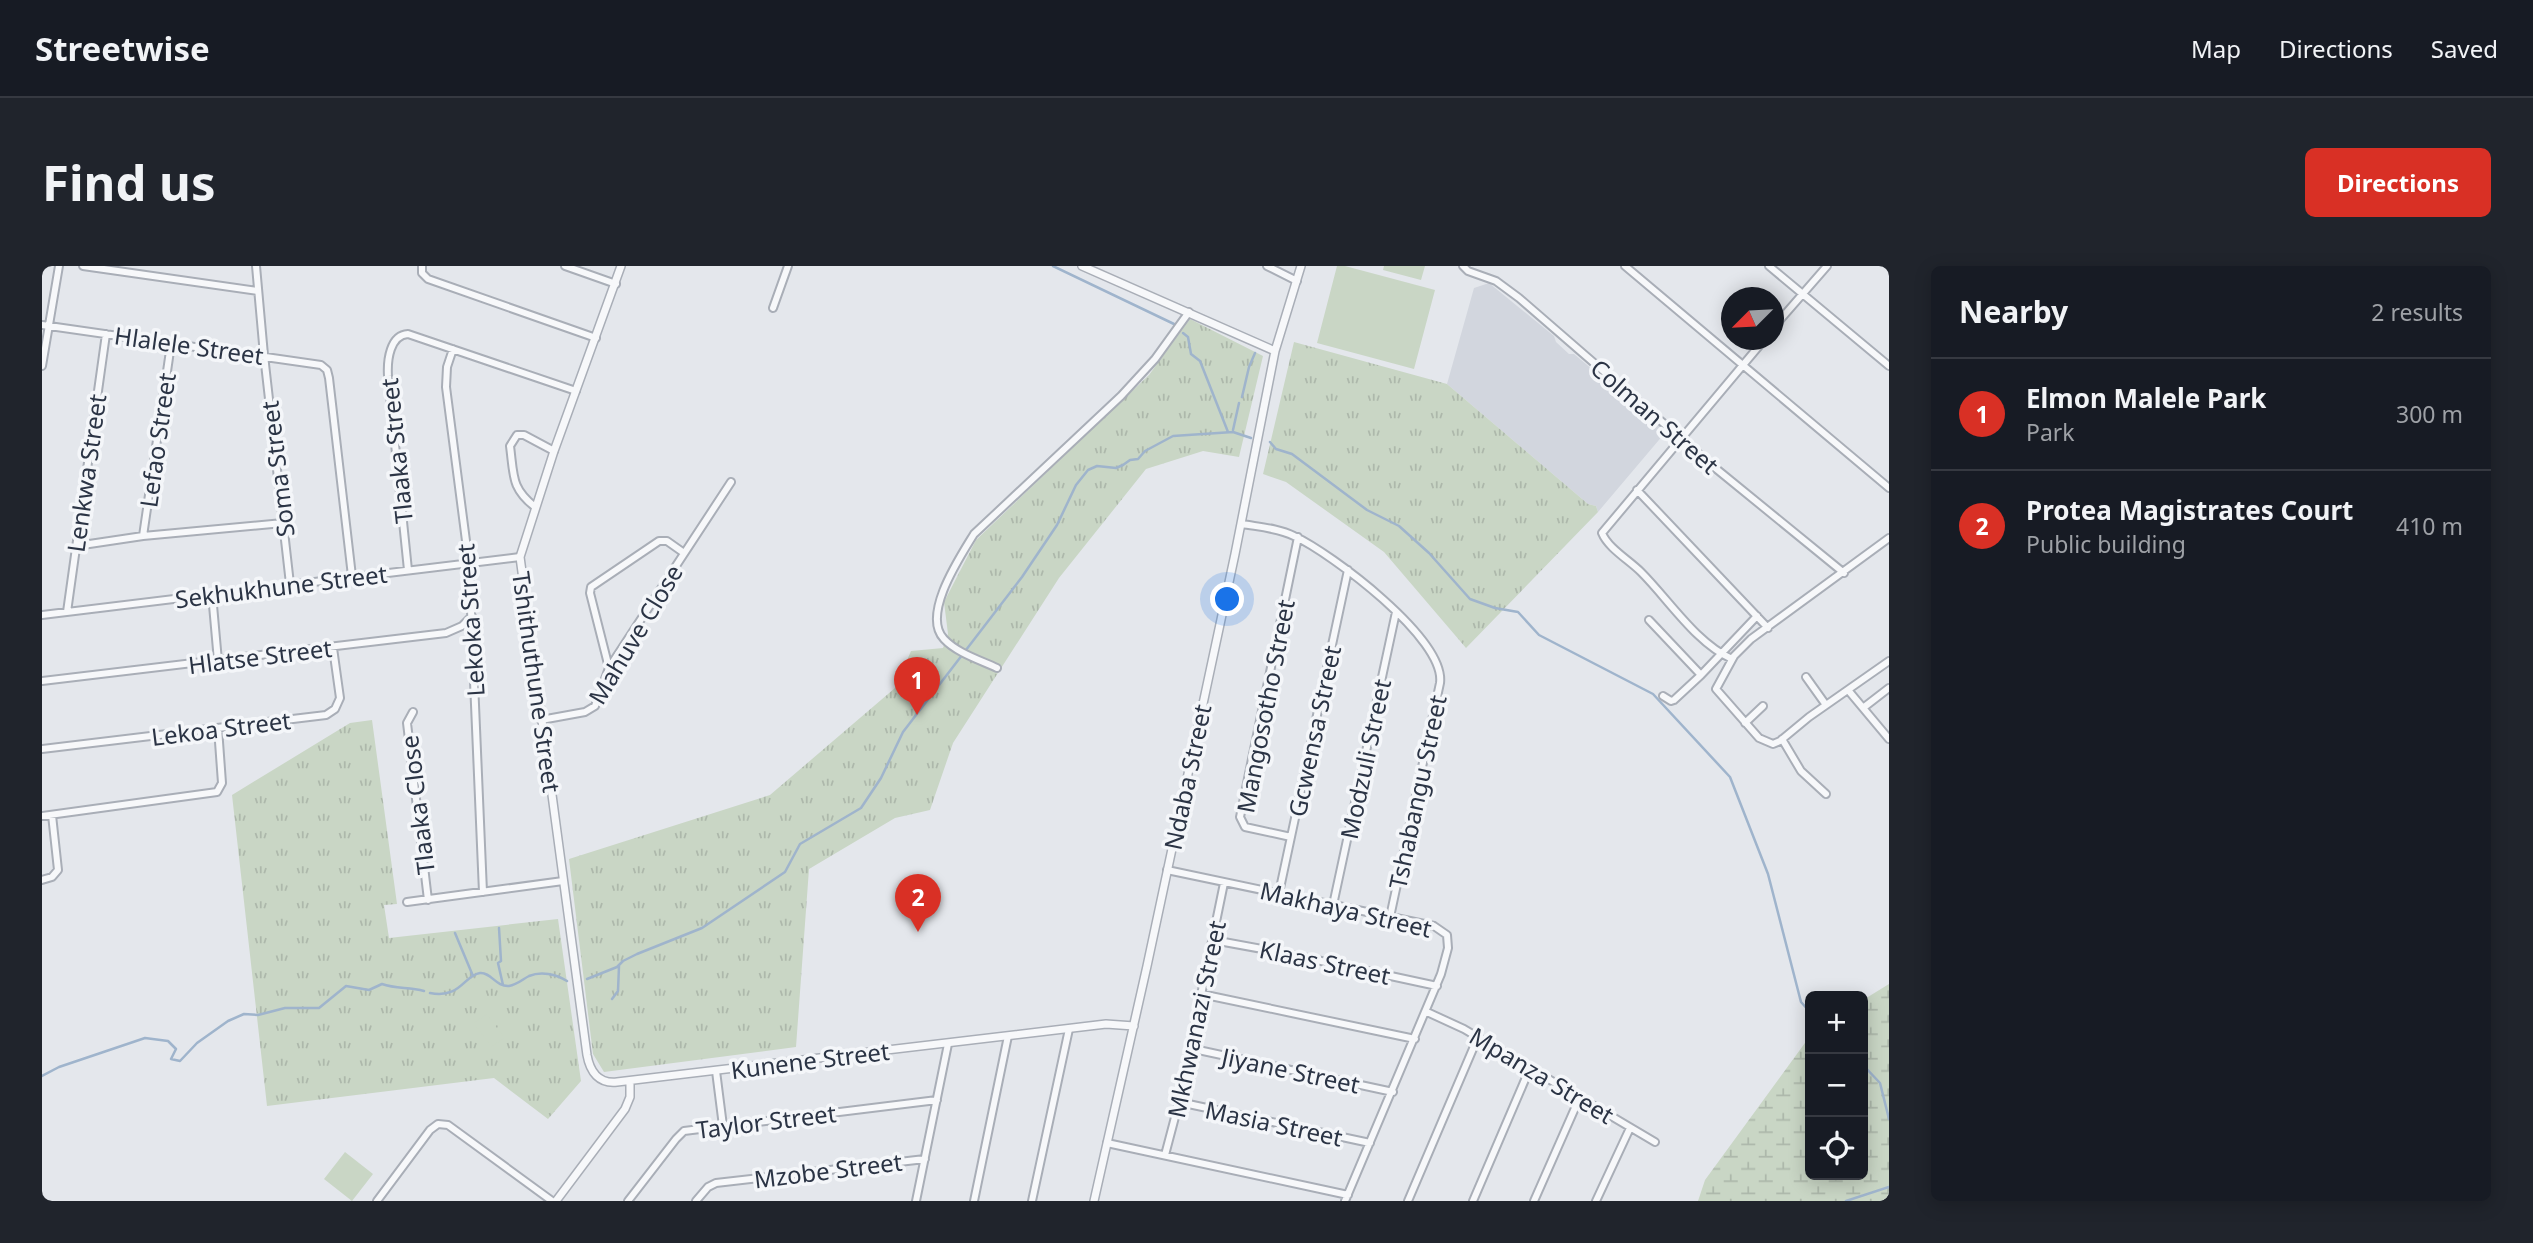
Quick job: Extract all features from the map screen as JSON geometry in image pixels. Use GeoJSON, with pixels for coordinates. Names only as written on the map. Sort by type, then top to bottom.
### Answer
{"type":"FeatureCollection","features":[{"type":"Feature","properties":{"kind":"street"},"geometry":{"type":"LineString","coordinates":[[42,366],[45,325],[59,266]]}},
{"type":"Feature","properties":{"kind":"street"},"geometry":{"type":"LineString","coordinates":[[83,266],[258,291]]}},
{"type":"Feature","properties":{"kind":"street","name":"Soma Street"},"geometry":{"type":"LineString","coordinates":[[256,266],[290,584]]}},
{"type":"Feature","properties":{"kind":"street"},"geometry":{"type":"LineString","coordinates":[[565,266],[616,284]]}},
{"type":"Feature","properties":{"kind":"street","name":"Tshithuthune Street"},"geometry":{"type":"LineString","coordinates":[[621,266],[554,451],[520,557],[590,1069],[609,1083],[629,1081]]}},
{"type":"Feature","properties":{"kind":"street"},"geometry":{"type":"LineString","coordinates":[[773,308],[788,266]]}},
{"type":"Feature","properties":{"kind":"street"},"geometry":{"type":"LineString","coordinates":[[1082,266],[1275,351]]}},
{"type":"Feature","properties":{"kind":"street"},"geometry":{"type":"LineString","coordinates":[[1268,266],[1297,281]]}},
{"type":"Feature","properties":{"kind":"street","name":"Ndaba Street"},"geometry":{"type":"LineString","coordinates":[[1095,1201],[1242,524],[1275,351],[1301,266]]}},
{"type":"Feature","properties":{"kind":"street","name":"Colman Street"},"geometry":{"type":"LineString","coordinates":[[1463,266],[1468,271],[1489,277],[1504,287],[1682,440],[1844,573]]}},
{"type":"Feature","properties":{"kind":"street"},"geometry":{"type":"LineString","coordinates":[[1625,266],[1889,488]]}},
{"type":"Feature","properties":{"kind":"street"},"geometry":{"type":"LineString","coordinates":[[1769,266],[1889,366]]}},
{"type":"Feature","properties":{"kind":"street"},"geometry":{"type":"LineString","coordinates":[[1784,316],[1827,266]]}},
{"type":"Feature","properties":{"kind":"street"},"geometry":{"type":"LineString","coordinates":[[422,270],[428,279],[596,338]]}},
{"type":"Feature","properties":{"kind":"street"},"geometry":{"type":"LineString","coordinates":[[997,668],[954,647],[942,637],[937,627],[944,588],[974,534],[1121,396],[1155,359],[1189,312]]}},
{"type":"Feature","properties":{"kind":"street","name":"Hlalele Street"},"geometry":{"type":"LineString","coordinates":[[45,325],[316,363],[327,370],[352,576]]}},
{"type":"Feature","properties":{"kind":"street","name":"Lenkwa Street"},"geometry":{"type":"LineString","coordinates":[[67,612],[106,334]]}},
{"type":"Feature","properties":{"kind":"street","name":"Tlaaka Street"},"geometry":{"type":"LineString","coordinates":[[408,570],[388,376],[389,358],[395,339],[408,334],[453,349]]}},
{"type":"Feature","properties":{"kind":"street","name":"Lefao Street"},"geometry":{"type":"LineString","coordinates":[[143,536],[171,344]]}},
{"type":"Feature","properties":{"kind":"street"},"geometry":{"type":"LineString","coordinates":[[453,349],[576,391]]}},
{"type":"Feature","properties":{"kind":"street","name":"Lekoka Street"},"geometry":{"type":"LineString","coordinates":[[453,349],[447,367],[446,387],[469,565],[483,892]]}},
{"type":"Feature","properties":{"kind":"street"},"geometry":{"type":"LineString","coordinates":[[1732,659],[1720,654],[1674,610],[1643,574],[1603,537],[1603,532],[1755,350]]}},
{"type":"Feature","properties":{"kind":"street"},"geometry":{"type":"LineString","coordinates":[[536,507],[516,488],[510,446],[517,435],[524,435],[554,451]]}},
{"type":"Feature","properties":{"kind":"street","name":"Mahuve Close"},"geometry":{"type":"LineString","coordinates":[[541,720],[593,708],[609,668],[731,482]]}},
{"type":"Feature","properties":{"kind":"street"},"geometry":{"type":"LineString","coordinates":[[1637,490],[1768,628]]}},
{"type":"Feature","properties":{"kind":"street","name":"Lefao Street"},"geometry":{"type":"LineString","coordinates":[[76,546],[143,536],[283,523]]}},
{"type":"Feature","properties":{"kind":"street","name":"Tshabangu Street"},"geometry":{"type":"LineString","coordinates":[[1242,524],[1283,531],[1298,537],[1349,569],[1396,612],[1434,658],[1441,674],[1390,917]]}},
{"type":"Feature","properties":{"kind":"street","name":"Mangosotho Street"},"geometry":{"type":"LineString","coordinates":[[1291,837],[1245,827],[1240,817],[1298,537]]}},
{"type":"Feature","properties":{"kind":"street"},"geometry":{"type":"LineString","coordinates":[[1889,538],[1751,639],[1732,659],[1716,690],[1764,742],[1773,744],[1889,661]]}},
{"type":"Feature","properties":{"kind":"street"},"geometry":{"type":"LineString","coordinates":[[609,668],[590,596],[591,587],[659,541],[667,541],[684,553]]}},
{"type":"Feature","properties":{"kind":"street","name":"Sekhukhune Street"},"geometry":{"type":"LineString","coordinates":[[42,615],[520,557]]}},
{"type":"Feature","properties":{"kind":"street","name":"Gcwensa Street"},"geometry":{"type":"LineString","coordinates":[[1279,893],[1349,569]]}},
{"type":"Feature","properties":{"kind":"street"},"geometry":{"type":"LineString","coordinates":[[212,594],[218,661]]}},
{"type":"Feature","properties":{"kind":"street","name":"Modzuli Street"},"geometry":{"type":"LineString","coordinates":[[1333,905],[1396,612]]}},
{"type":"Feature","properties":{"kind":"street","name":"Hlatse Street"},"geometry":{"type":"LineString","coordinates":[[42,681],[446,633],[462,626],[472,616]]}},
{"type":"Feature","properties":{"kind":"street"},"geometry":{"type":"LineString","coordinates":[[1663,696],[1674,700],[1756,616]]}},
{"type":"Feature","properties":{"kind":"street"},"geometry":{"type":"LineString","coordinates":[[1649,620],[1701,675]]}},
{"type":"Feature","properties":{"kind":"street","name":"Lekoa Street"},"geometry":{"type":"LineString","coordinates":[[42,749],[332,712],[339,704],[340,698],[333,648]]}},
{"type":"Feature","properties":{"kind":"street"},"geometry":{"type":"LineString","coordinates":[[1806,677],[1826,705]]}},
{"type":"Feature","properties":{"kind":"street"},"geometry":{"type":"LineString","coordinates":[[1863,708],[1889,688]]}},
{"type":"Feature","properties":{"kind":"street"},"geometry":{"type":"LineString","coordinates":[[1848,690],[1889,739]]}},
{"type":"Feature","properties":{"kind":"street"},"geometry":{"type":"LineString","coordinates":[[1745,723],[1763,706]]}},
{"type":"Feature","properties":{"kind":"street","name":"Tlaaka Close"},"geometry":{"type":"LineString","coordinates":[[413,712],[407,723],[428,900]]}},
{"type":"Feature","properties":{"kind":"street"},"geometry":{"type":"LineString","coordinates":[[42,816],[217,792],[222,783],[218,728]]}},
{"type":"Feature","properties":{"kind":"street"},"geometry":{"type":"LineString","coordinates":[[1782,739],[1801,771],[1826,794]]}},
{"type":"Feature","properties":{"kind":"street"},"geometry":{"type":"LineString","coordinates":[[42,880],[52,877],[58,870],[52,815]]}},
{"type":"Feature","properties":{"kind":"street","name":"Makhaya Street"},"geometry":{"type":"LineString","coordinates":[[1167,870],[1437,927],[1446,933],[1449,942],[1447,954],[1437,986],[1347,1198]]}},
{"type":"Feature","properties":{"kind":"street"},"geometry":{"type":"LineString","coordinates":[[407,902],[563,881]]}},
{"type":"Feature","properties":{"kind":"street","name":"Mkhwanazi Street"},"geometry":{"type":"LineString","coordinates":[[1165,1156],[1179,1102],[1224,883]]}},
{"type":"Feature","properties":{"kind":"street","name":"Klaas Street"},"geometry":{"type":"LineString","coordinates":[[1213,940],[1437,986]]}},
{"type":"Feature","properties":{"kind":"street"},"geometry":{"type":"LineString","coordinates":[[1201,994],[1415,1039]]}},
{"type":"Feature","properties":{"kind":"street","name":"Mpanza Street"},"geometry":{"type":"LineString","coordinates":[[1427,1012],[1478,1037],[1655,1142]]}},
{"type":"Feature","properties":{"kind":"street","name":"Kunene Street"},"geometry":{"type":"LineString","coordinates":[[629,1081],[1114,1024],[1134,1026]]}},
{"type":"Feature","properties":{"kind":"street"},"geometry":{"type":"LineString","coordinates":[[1031,1201],[1069,1029]]}},
{"type":"Feature","properties":{"kind":"street"},"geometry":{"type":"LineString","coordinates":[[974,1201],[1009,1036]]}},
{"type":"Feature","properties":{"kind":"street"},"geometry":{"type":"LineString","coordinates":[[1408,1201],[1478,1037]]}},
{"type":"Feature","properties":{"kind":"street"},"geometry":{"type":"LineString","coordinates":[[916,1201],[948,1044]]}},
{"type":"Feature","properties":{"kind":"street","name":"Jiyane Street"},"geometry":{"type":"LineString","coordinates":[[1189,1048],[1392,1092]]}},
{"type":"Feature","properties":{"kind":"street"},"geometry":{"type":"LineString","coordinates":[[1473,1201],[1530,1068]]}},
{"type":"Feature","properties":{"kind":"street"},"geometry":{"type":"LineString","coordinates":[[716,1071],[723,1126]]}},
{"type":"Feature","properties":{"kind":"street"},"geometry":{"type":"LineString","coordinates":[[377,1201],[430,1130],[442,1124],[448,1125],[554,1201],[625,1109],[630,1097],[629,1081]]}},
{"type":"Feature","properties":{"kind":"street"},"geometry":{"type":"LineString","coordinates":[[1534,1201],[1579,1099]]}},
{"type":"Feature","properties":{"kind":"street","name":"Taylor Street"},"geometry":{"type":"LineString","coordinates":[[628,1201],[680,1134],[686,1131],[937,1100]]}},
{"type":"Feature","properties":{"kind":"street","name":"Masia Street"},"geometry":{"type":"LineString","coordinates":[[1179,1102],[1370,1143]]}},
{"type":"Feature","properties":{"kind":"street"},"geometry":{"type":"LineString","coordinates":[[1596,1201],[1630,1128]]}},
{"type":"Feature","properties":{"kind":"street"},"geometry":{"type":"LineString","coordinates":[[1107,1143],[1347,1198]]}},
{"type":"Feature","properties":{"kind":"street","name":"Mzobe Street"},"geometry":{"type":"LineString","coordinates":[[696,1201],[706,1188],[716,1183],[925,1159]]}},
{"type":"Feature","properties":{"kind":"shaded area"},"geometry":{"type":"Polygon","coordinates":[[[1489,283],[1554,336],[1556,342],[1569,354],[1574,354],[1661,427],[1664,434],[1598,512],[1596,506],[1588,504],[1447,384],[1474,288],[1489,283]]]}},
{"type":"Feature","properties":{"kind":"green space"},"geometry":{"type":"Polygon","coordinates":[[[1337,266],[1435,290],[1414,369],[1317,343],[1337,266]]]}},
{"type":"Feature","properties":{"kind":"green space"},"geometry":{"type":"Polygon","coordinates":[[[1384,266],[1425,266],[1421,280],[1383,270],[1384,266]]]}},
{"type":"Feature","properties":{"kind":"green space"},"geometry":{"type":"Polygon","coordinates":[[[1190,319],[1263,356],[1239,457],[1203,451],[1146,469],[1059,578],[953,743],[930,810],[895,818],[809,869],[796,1047],[604,1072],[593,1054],[569,859],[770,795],[895,688],[911,651],[943,648],[948,634],[944,602],[976,540],[1149,375],[1190,319]]]}},
{"type":"Feature","properties":{"kind":"green space"},"geometry":{"type":"Polygon","coordinates":[[[1294,342],[1447,384],[1588,504],[1596,506],[1598,512],[1466,648],[1384,552],[1286,482],[1263,474],[1294,342]]]}},
{"type":"Feature","properties":{"kind":"green space"},"geometry":{"type":"Polygon","coordinates":[[[372,720],[397,904],[384,905],[389,938],[558,919],[581,1081],[548,1119],[494,1078],[267,1106],[232,795],[350,723],[372,720]]]}},
{"type":"Feature","properties":{"kind":"green space"},"geometry":{"type":"Polygon","coordinates":[[[1889,984],[1889,1201],[1698,1201],[1705,1180],[1805,1043],[1805,1180],[1868,1180],[1868,997],[1889,984]]]}},
{"type":"Feature","properties":{"kind":"green space"},"geometry":{"type":"Polygon","coordinates":[[[487,1014],[504,1038],[491,1047],[474,1023],[487,1014]]]}},
{"type":"Feature","properties":{"kind":"green space"},"geometry":{"type":"Polygon","coordinates":[[[345,1152],[373,1174],[352,1201],[324,1179],[345,1152]]]}},
{"type":"Feature","properties":{"kind":"waterway"},"geometry":{"type":"LineString","coordinates":[[1053,266],[1174,324]]}},
{"type":"Feature","properties":{"kind":"waterway"},"geometry":{"type":"LineString","coordinates":[[1183,333],[1188,337],[1191,354],[1200,361],[1228,432]]}},
{"type":"Feature","properties":{"kind":"waterway"},"geometry":{"type":"LineString","coordinates":[[1242,397],[1255,353]]}},
{"type":"Feature","properties":{"kind":"waterway"},"geometry":{"type":"LineString","coordinates":[[1233,430],[1239,403]]}},
{"type":"Feature","properties":{"kind":"waterway"},"geometry":{"type":"LineString","coordinates":[[587,979],[617,967],[637,954],[702,928],[785,872],[800,844],[861,808],[881,778],[903,732],[1022,577],[1057,525],[1076,485],[1088,470],[1097,466],[1116,468],[1130,460],[1138,459],[1145,451],[1173,436],[1233,432],[1251,438]]}},
{"type":"Feature","properties":{"kind":"waterway"},"geometry":{"type":"LineString","coordinates":[[1270,442],[1276,449],[1292,454],[1367,510],[1399,526],[1429,553],[1470,599],[1495,608],[1518,612],[1539,635],[1653,694],[1730,777],[1768,874],[1801,1002],[1805,1006]]}},
{"type":"Feature","properties":{"kind":"waterway"},"geometry":{"type":"LineString","coordinates":[[499,928],[501,961],[498,963],[503,985]]}},
{"type":"Feature","properties":{"kind":"waterway"},"geometry":{"type":"LineString","coordinates":[[455,933],[473,976]]}},
{"type":"Feature","properties":{"kind":"waterway"},"geometry":{"type":"LineString","coordinates":[[612,999],[618,991],[619,966]]}},
{"type":"Feature","properties":{"kind":"waterway"},"geometry":{"type":"LineString","coordinates":[[430,993],[449,993],[480,973],[504,986],[538,974],[553,975],[567,981]]}},
{"type":"Feature","properties":{"kind":"waterway"},"geometry":{"type":"LineString","coordinates":[[42,1076],[59,1067],[145,1038],[168,1041],[176,1049],[171,1059],[180,1061],[197,1043],[228,1021],[244,1014],[258,1015],[285,1008],[319,1008],[346,986],[369,990],[382,984],[424,991]]}},
{"type":"Feature","properties":{"kind":"waterway"},"geometry":{"type":"LineString","coordinates":[[1868,1070],[1880,1083],[1889,1119]]}},
{"type":"Feature","properties":{"kind":"waterway"},"geometry":{"type":"LineString","coordinates":[[1846,1201],[1889,1187]]}},
{"type":"Feature","properties":{"kind":"place","name":"Elmon Malele Park"},"geometry":{"type":"Point","coordinates":[917,715]}},
{"type":"Feature","properties":{"kind":"place","name":"Protea Magistrates Court"},"geometry":{"type":"Point","coordinates":[918,932]}}]}
